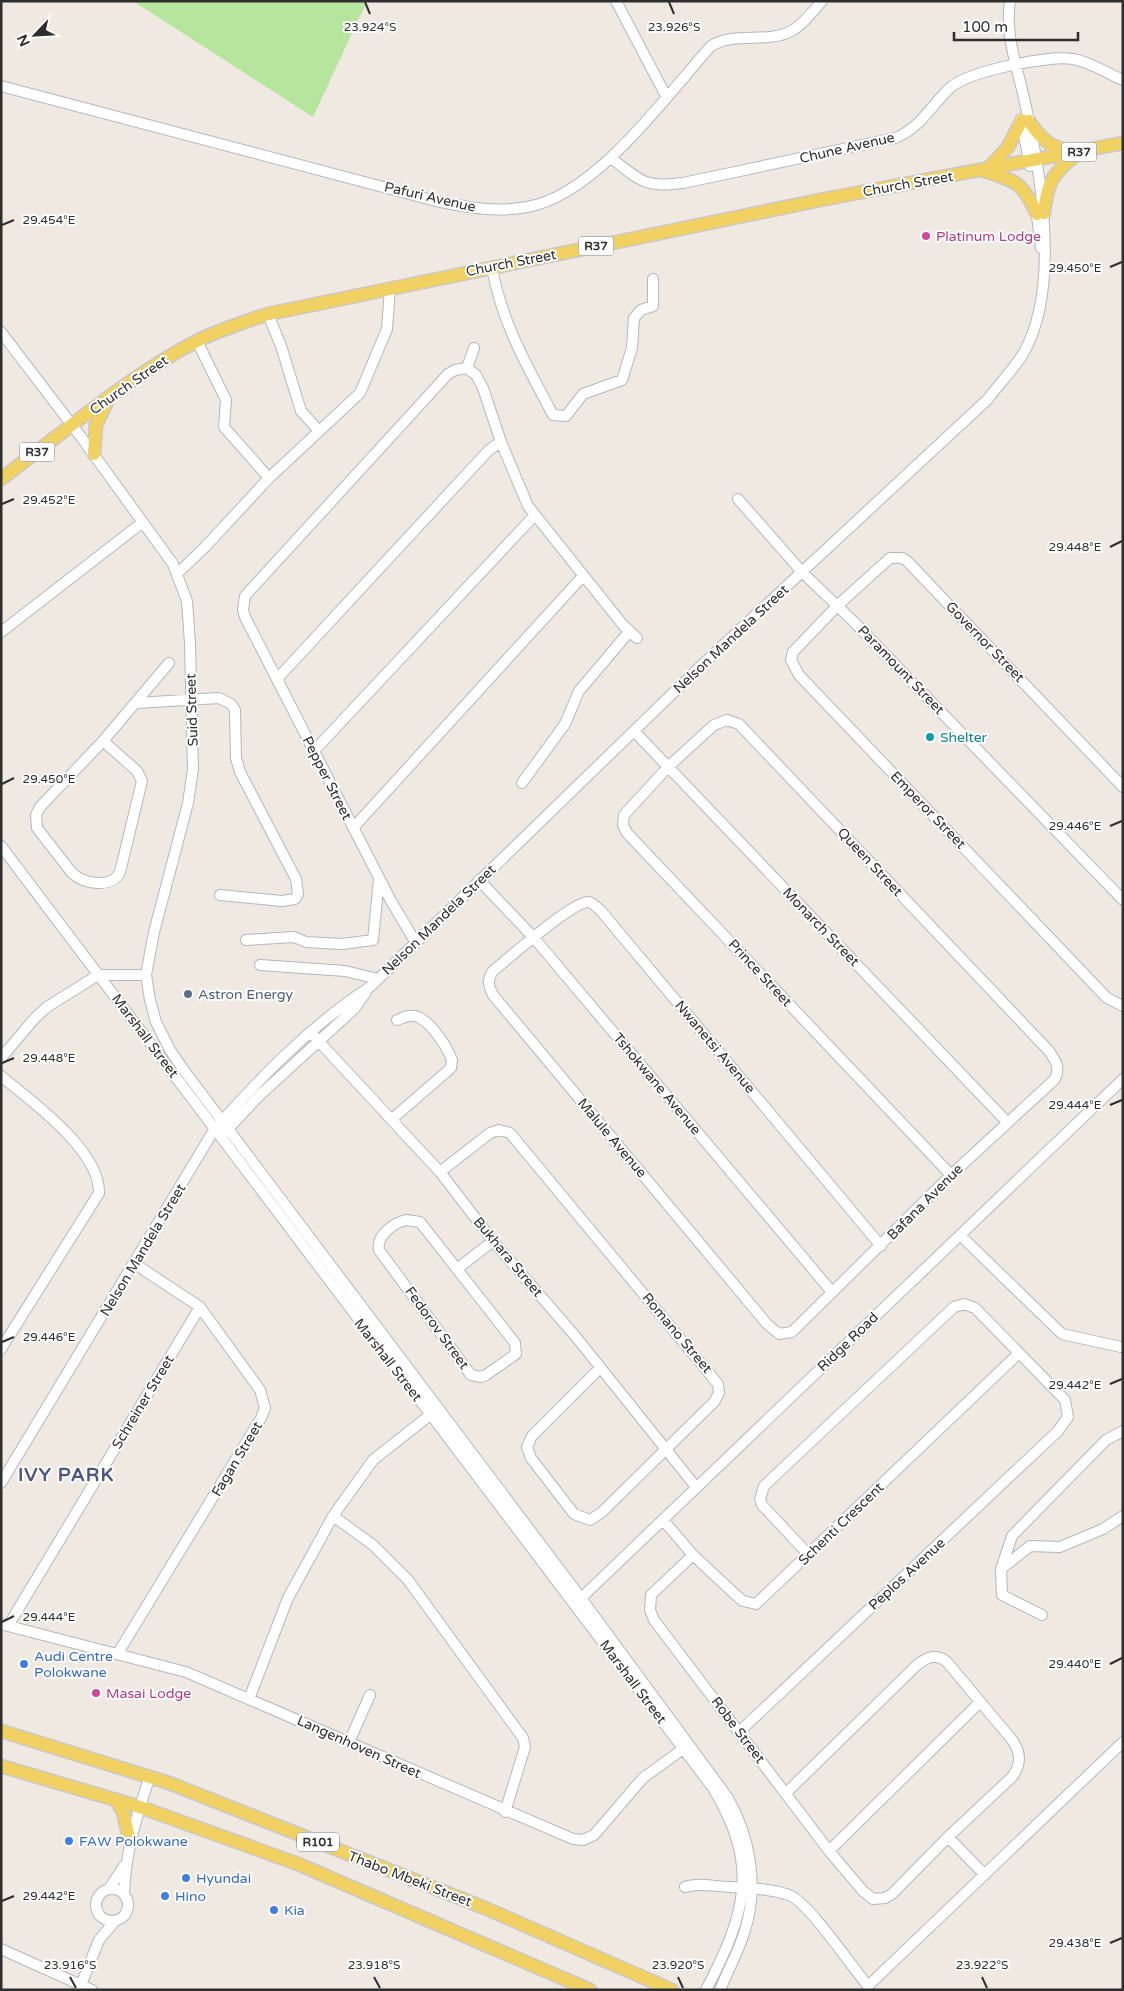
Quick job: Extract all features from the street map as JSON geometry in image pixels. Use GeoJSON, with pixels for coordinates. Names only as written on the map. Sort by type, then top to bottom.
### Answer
{"type":"FeatureCollection","features":[{"type":"Feature","properties":{"kind":"main road"},"geometry":{"type":"LineString","coordinates":[[1041,213],[1024,189],[1013,181],[985,170],[1008,147],[1025,120],[1042,139],[1053,146],[1061,150],[1080,152]]}},
{"type":"Feature","properties":{"kind":"main road","name":"Church Street"},"geometry":{"type":"LineString","coordinates":[[1,479],[109,398],[197,341],[268,314],[825,199],[1123,143]]}},
{"type":"Feature","properties":{"kind":"main road"},"geometry":{"type":"LineString","coordinates":[[1041,213],[1050,181],[1064,164],[1080,152]]}},
{"type":"Feature","properties":{"kind":"main road"},"geometry":{"type":"LineString","coordinates":[[94,454],[96,425],[109,398]]}},
{"type":"Feature","properties":{"kind":"main road","name":"Thabo Mbeki Street"},"geometry":{"type":"LineString","coordinates":[[1,1731],[150,1776],[485,1908],[672,1990]]}},
{"type":"Feature","properties":{"kind":"main road","name":"Thabo Mbeki Street"},"geometry":{"type":"LineString","coordinates":[[1,1766],[140,1806],[298,1864],[590,1990]]}},
{"type":"Feature","properties":{"kind":"main road"},"geometry":{"type":"LineString","coordinates":[[116,1800],[123,1812],[130,1842]]}},
{"type":"Feature","properties":{"kind":"street"},"geometry":{"type":"LineString","coordinates":[[616,1],[666,96]]}},
{"type":"Feature","properties":{"kind":"street","name":"Pafuri Avenue"},"geometry":{"type":"LineString","coordinates":[[1,86],[468,208],[502,210],[528,207],[547,202],[566,193],[587,179],[611,158],[711,46],[730,39],[780,35],[789,32],[800,24],[822,1]]}},
{"type":"Feature","properties":{"kind":"street","name":"Nelson Mandela Street"},"geometry":{"type":"LineString","coordinates":[[226,1124],[354,1009],[378,978],[479,880],[802,572],[988,399],[1023,354],[1038,312],[1045,265],[1041,213],[1019,83],[1014,66],[1008,19],[1010,1]]}},
{"type":"Feature","properties":{"kind":"street","name":"Chune Avenue"},"geometry":{"type":"LineString","coordinates":[[611,158],[642,182],[662,186],[895,138],[914,129],[944,94],[961,80],[1014,66],[1056,58],[1073,59],[1093,65],[1123,80]]}},
{"type":"Feature","properties":{"kind":"street"},"geometry":{"type":"LineString","coordinates":[[492,268],[498,298],[516,345],[553,415],[566,416],[583,394],[622,380],[632,348],[634,318],[641,310],[653,306],[653,280]]}},
{"type":"Feature","properties":{"kind":"street"},"geometry":{"type":"LineString","coordinates":[[178,573],[205,547],[269,478],[360,393],[387,329],[390,288]]}},
{"type":"Feature","properties":{"kind":"street"},"geometry":{"type":"LineString","coordinates":[[268,314],[281,346],[301,411],[319,431]]}},
{"type":"Feature","properties":{"kind":"street","name":"Suid Street"},"geometry":{"type":"LineString","coordinates":[[1,332],[94,454],[178,573],[188,612],[193,769],[189,794],[154,932],[146,974],[156,1022],[170,1050],[226,1124]]}},
{"type":"Feature","properties":{"kind":"street"},"geometry":{"type":"LineString","coordinates":[[197,341],[226,400],[224,427],[269,478]]}},
{"type":"Feature","properties":{"kind":"street"},"geometry":{"type":"LineString","coordinates":[[474,348],[467,368],[476,375],[483,388],[501,442],[524,499],[534,516],[633,635],[579,691],[565,724],[522,783]]}},
{"type":"Feature","properties":{"kind":"street","name":"Pepper Street"},"geometry":{"type":"LineString","coordinates":[[416,943],[402,922],[313,752],[243,610],[246,596],[448,374],[455,370],[467,368]]}},
{"type":"Feature","properties":{"kind":"street"},"geometry":{"type":"LineString","coordinates":[[277,679],[489,450],[501,442]]}},
{"type":"Feature","properties":{"kind":"street","name":"Paramount Street"},"geometry":{"type":"LineString","coordinates":[[738,499],[802,572],[838,605],[1123,900]]}},
{"type":"Feature","properties":{"kind":"street"},"geometry":{"type":"LineString","coordinates":[[313,752],[534,516]]}},
{"type":"Feature","properties":{"kind":"street"},"geometry":{"type":"LineString","coordinates":[[1,632],[143,522]]}},
{"type":"Feature","properties":{"kind":"street","name":"Governor Street"},"geometry":{"type":"LineString","coordinates":[[838,605],[890,558],[902,558],[907,561],[1123,787]]}},
{"type":"Feature","properties":{"kind":"street"},"geometry":{"type":"LineString","coordinates":[[353,828],[583,576]]}},
{"type":"Feature","properties":{"kind":"street","name":"Emperor Street"},"geometry":{"type":"LineString","coordinates":[[838,605],[793,652],[791,660],[793,668],[1108,998],[1123,1006]]}},
{"type":"Feature","properties":{"kind":"street"},"geometry":{"type":"LineString","coordinates":[[102,741],[138,771],[142,781],[118,878],[106,883],[75,876],[37,828],[35,822],[36,815],[40,807],[102,741],[169,664]]}},
{"type":"Feature","properties":{"kind":"street"},"geometry":{"type":"LineString","coordinates":[[136,703],[219,698],[231,704],[234,710],[236,758],[240,772],[298,887],[295,899],[288,901],[220,896]]}},
{"type":"Feature","properties":{"kind":"street","name":"Queen Street"},"geometry":{"type":"LineString","coordinates":[[668,767],[714,725],[727,720],[739,724],[1049,1051],[1058,1067]]}},
{"type":"Feature","properties":{"kind":"street","name":"Monarch Street"},"geometry":{"type":"LineString","coordinates":[[634,731],[1008,1122]]}},
{"type":"Feature","properties":{"kind":"street","name":"Prince Street"},"geometry":{"type":"LineString","coordinates":[[668,767],[624,815],[623,825],[627,833],[951,1175]]}},
{"type":"Feature","properties":{"kind":"street","name":"Marshall Street"},"geometry":{"type":"LineString","coordinates":[[1,846],[217,1134],[434,1412],[728,1798],[744,1831],[750,1856],[746,1930],[720,1990]]}},
{"type":"Feature","properties":{"kind":"street"},"geometry":{"type":"LineString","coordinates":[[246,940],[294,937],[306,942],[342,944],[373,940],[379,878]]}},
{"type":"Feature","properties":{"kind":"street","name":"Tshokwane Avenue"},"geometry":{"type":"LineString","coordinates":[[479,880],[534,938],[832,1292]]}},
{"type":"Feature","properties":{"kind":"street","name":"Nwanetsi Avenue"},"geometry":{"type":"LineString","coordinates":[[534,938],[581,904],[592,904],[601,911],[881,1246]]}},
{"type":"Feature","properties":{"kind":"street","name":"Malule Avenue"},"geometry":{"type":"LineString","coordinates":[[534,938],[493,971],[488,978],[489,987],[493,995],[767,1324],[779,1334],[786,1334]]}},
{"type":"Feature","properties":{"kind":"street"},"geometry":{"type":"LineString","coordinates":[[260,965],[345,971],[378,978]]}},
{"type":"Feature","properties":{"kind":"street"},"geometry":{"type":"LineString","coordinates":[[1,1058],[35,1018],[47,1007],[98,974],[146,974]]}},
{"type":"Feature","properties":{"kind":"street","name":"Nelson Mandela Street"},"geometry":{"type":"LineString","coordinates":[[1,1484],[207,1144],[275,1067],[348,1001],[370,987]]}},
{"type":"Feature","properties":{"kind":"street"},"geometry":{"type":"LineString","coordinates":[[392,1119],[451,1068],[452,1060],[430,1026],[420,1017],[406,1016],[397,1020]]}},
{"type":"Feature","properties":{"kind":"street","name":"Bukhara Street"},"geometry":{"type":"LineString","coordinates":[[311,1033],[440,1172],[493,1241],[576,1338],[696,1487]]}},
{"type":"Feature","properties":{"kind":"street"},"geometry":{"type":"LineString","coordinates":[[275,1067],[283,1074]]}},
{"type":"Feature","properties":{"kind":"street","name":"Bafana Avenue"},"geometry":{"type":"LineString","coordinates":[[786,1334],[796,1329],[951,1175],[1054,1080],[1058,1073],[1058,1067]]}},
{"type":"Feature","properties":{"kind":"street"},"geometry":{"type":"LineString","coordinates":[[1,1076],[61,1126],[94,1168],[99,1185],[99,1193],[1,1349]]}},
{"type":"Feature","properties":{"kind":"street","name":"Ridge Road"},"geometry":{"type":"LineString","coordinates":[[578,1601],[1123,1079]]}},
{"type":"Feature","properties":{"kind":"street","name":"Marshall Street"},"geometry":{"type":"LineString","coordinates":[[226,1124],[434,1412]]}},
{"type":"Feature","properties":{"kind":"street","name":"Romano Street"},"geometry":{"type":"LineString","coordinates":[[440,1172],[490,1133],[499,1130],[510,1133],[718,1384],[718,1398],[595,1518],[584,1519],[574,1514],[531,1458],[527,1447],[532,1436],[599,1368]]}},
{"type":"Feature","properties":{"kind":"street","name":"Fedorov Street"},"geometry":{"type":"LineString","coordinates":[[402,1221],[420,1222],[457,1269],[512,1336],[516,1347],[516,1354],[480,1377],[471,1375],[465,1367],[379,1250],[379,1240],[402,1221]]}},
{"type":"Feature","properties":{"kind":"street"},"geometry":{"type":"LineString","coordinates":[[960,1235],[1062,1334],[1121,1347]]}},
{"type":"Feature","properties":{"kind":"street"},"geometry":{"type":"LineString","coordinates":[[457,1269],[493,1241]]}},
{"type":"Feature","properties":{"kind":"street","name":"Fagan Street"},"geometry":{"type":"LineString","coordinates":[[118,1653],[261,1418],[264,1408],[260,1390],[200,1307],[135,1264]]}},
{"type":"Feature","properties":{"kind":"street"},"geometry":{"type":"LineString","coordinates":[[809,1554],[762,1505],[760,1499],[764,1486],[946,1313],[960,1304],[975,1308],[1018,1354]]}},
{"type":"Feature","properties":{"kind":"street","name":"Schreiner Street"},"geometry":{"type":"LineString","coordinates":[[4,1625],[200,1307]]}},
{"type":"Feature","properties":{"kind":"street","name":"Peplos Avenue"},"geometry":{"type":"LineString","coordinates":[[739,1732],[1066,1422],[1068,1412],[1065,1400],[1018,1354]]}},
{"type":"Feature","properties":{"kind":"street","name":"Schenti Crescent"},"geometry":{"type":"LineString","coordinates":[[664,1520],[693,1555],[743,1601],[756,1604],[1018,1354]]}},
{"type":"Feature","properties":{"kind":"street"},"geometry":{"type":"LineString","coordinates":[[249,1698],[288,1598],[333,1516],[373,1460],[434,1412]]}},
{"type":"Feature","properties":{"kind":"street"},"geometry":{"type":"LineString","coordinates":[[1042,1615],[1002,1595],[1001,1569],[1012,1536],[1106,1440],[1123,1431]]}},
{"type":"Feature","properties":{"kind":"street"},"geometry":{"type":"LineString","coordinates":[[333,1516],[373,1545],[408,1580],[523,1738],[525,1747],[505,1812]]}},
{"type":"Feature","properties":{"kind":"street"},"geometry":{"type":"LineString","coordinates":[[1001,1569],[1030,1546],[1060,1547],[1103,1529],[1123,1516]]}},
{"type":"Feature","properties":{"kind":"street","name":"Robe Street"},"geometry":{"type":"LineString","coordinates":[[693,1555],[655,1590],[649,1601],[654,1620],[829,1851],[862,1891],[873,1899],[879,1899],[892,1894],[948,1837]]}},
{"type":"Feature","properties":{"kind":"street","name":"Marshall Street"},"geometry":{"type":"LineString","coordinates":[[578,1601],[683,1750],[713,1788],[736,1833],[747,1888],[736,1927],[706,1990]]}},
{"type":"Feature","properties":{"kind":"street","name":"Langenhoven Street"},"geometry":{"type":"LineString","coordinates":[[4,1625],[186,1672],[249,1698],[505,1812],[573,1839],[583,1840],[594,1835],[642,1778],[683,1750]]}},
{"type":"Feature","properties":{"kind":"street"},"geometry":{"type":"LineString","coordinates":[[786,1793],[924,1659],[938,1656],[947,1662],[1013,1741],[1020,1760],[1013,1776],[948,1837],[985,1875]]}},
{"type":"Feature","properties":{"kind":"street"},"geometry":{"type":"LineString","coordinates":[[348,1742],[370,1695]]}},
{"type":"Feature","properties":{"kind":"street"},"geometry":{"type":"LineString","coordinates":[[829,1851],[980,1702]]}},
{"type":"Feature","properties":{"kind":"street"},"geometry":{"type":"LineString","coordinates":[[685,1887],[696,1885],[782,1892],[799,1902],[868,1986],[1123,1742]]}},
{"type":"Feature","properties":{"kind":"street"},"geometry":{"type":"LineString","coordinates":[[124,1894],[125,1865],[130,1842],[150,1776]]}},
{"type":"Feature","properties":{"kind":"street"},"geometry":{"type":"LineString","coordinates":[[99,1940],[100,1916],[96,1906],[97,1900],[103,1892],[109,1889],[125,1865]]}},
{"type":"Feature","properties":{"kind":"street"},"geometry":{"type":"LineString","coordinates":[[80,1987],[99,1940],[115,1921],[123,1917],[128,1909],[128,1901],[124,1894],[117,1890],[109,1889]]}},
{"type":"Feature","properties":{"kind":"street"},"geometry":{"type":"LineString","coordinates":[[100,1916],[107,1920],[115,1921]]}},
{"type":"Feature","properties":{"kind":"street"},"geometry":{"type":"LineString","coordinates":[[1,1949],[80,1987],[92,1990]]}},
{"type":"Feature","properties":{"kind":"green space"},"geometry":{"type":"Polygon","coordinates":[[[133,1],[367,1],[313,117],[133,1]]]}},
{"type":"Feature","properties":{"kind":"place","name":"Platinum Lodge"},"geometry":{"type":"Point","coordinates":[926,236]}},
{"type":"Feature","properties":{"kind":"place","name":"Shelter"},"geometry":{"type":"Point","coordinates":[930,737]}},
{"type":"Feature","properties":{"kind":"place","name":"Astron Energy"},"geometry":{"type":"Point","coordinates":[188,994]}},
{"type":"Feature","properties":{"kind":"place","name":"Audi Centre Polokwane"},"geometry":{"type":"Point","coordinates":[24,1664]}},
{"type":"Feature","properties":{"kind":"place","name":"Masai Lodge"},"geometry":{"type":"Point","coordinates":[96,1693]}},
{"type":"Feature","properties":{"kind":"place","name":"FAW Polokwane"},"geometry":{"type":"Point","coordinates":[69,1841]}},
{"type":"Feature","properties":{"kind":"place","name":"Hyundai"},"geometry":{"type":"Point","coordinates":[186,1878]}},
{"type":"Feature","properties":{"kind":"place","name":"Hino"},"geometry":{"type":"Point","coordinates":[165,1896]}},
{"type":"Feature","properties":{"kind":"place","name":"Kia"},"geometry":{"type":"Point","coordinates":[274,1910]}},
{"type":"Feature","properties":{"kind":"district","name":"IVY PARK"},"geometry":{"type":"Point","coordinates":[66,1475]}}]}
